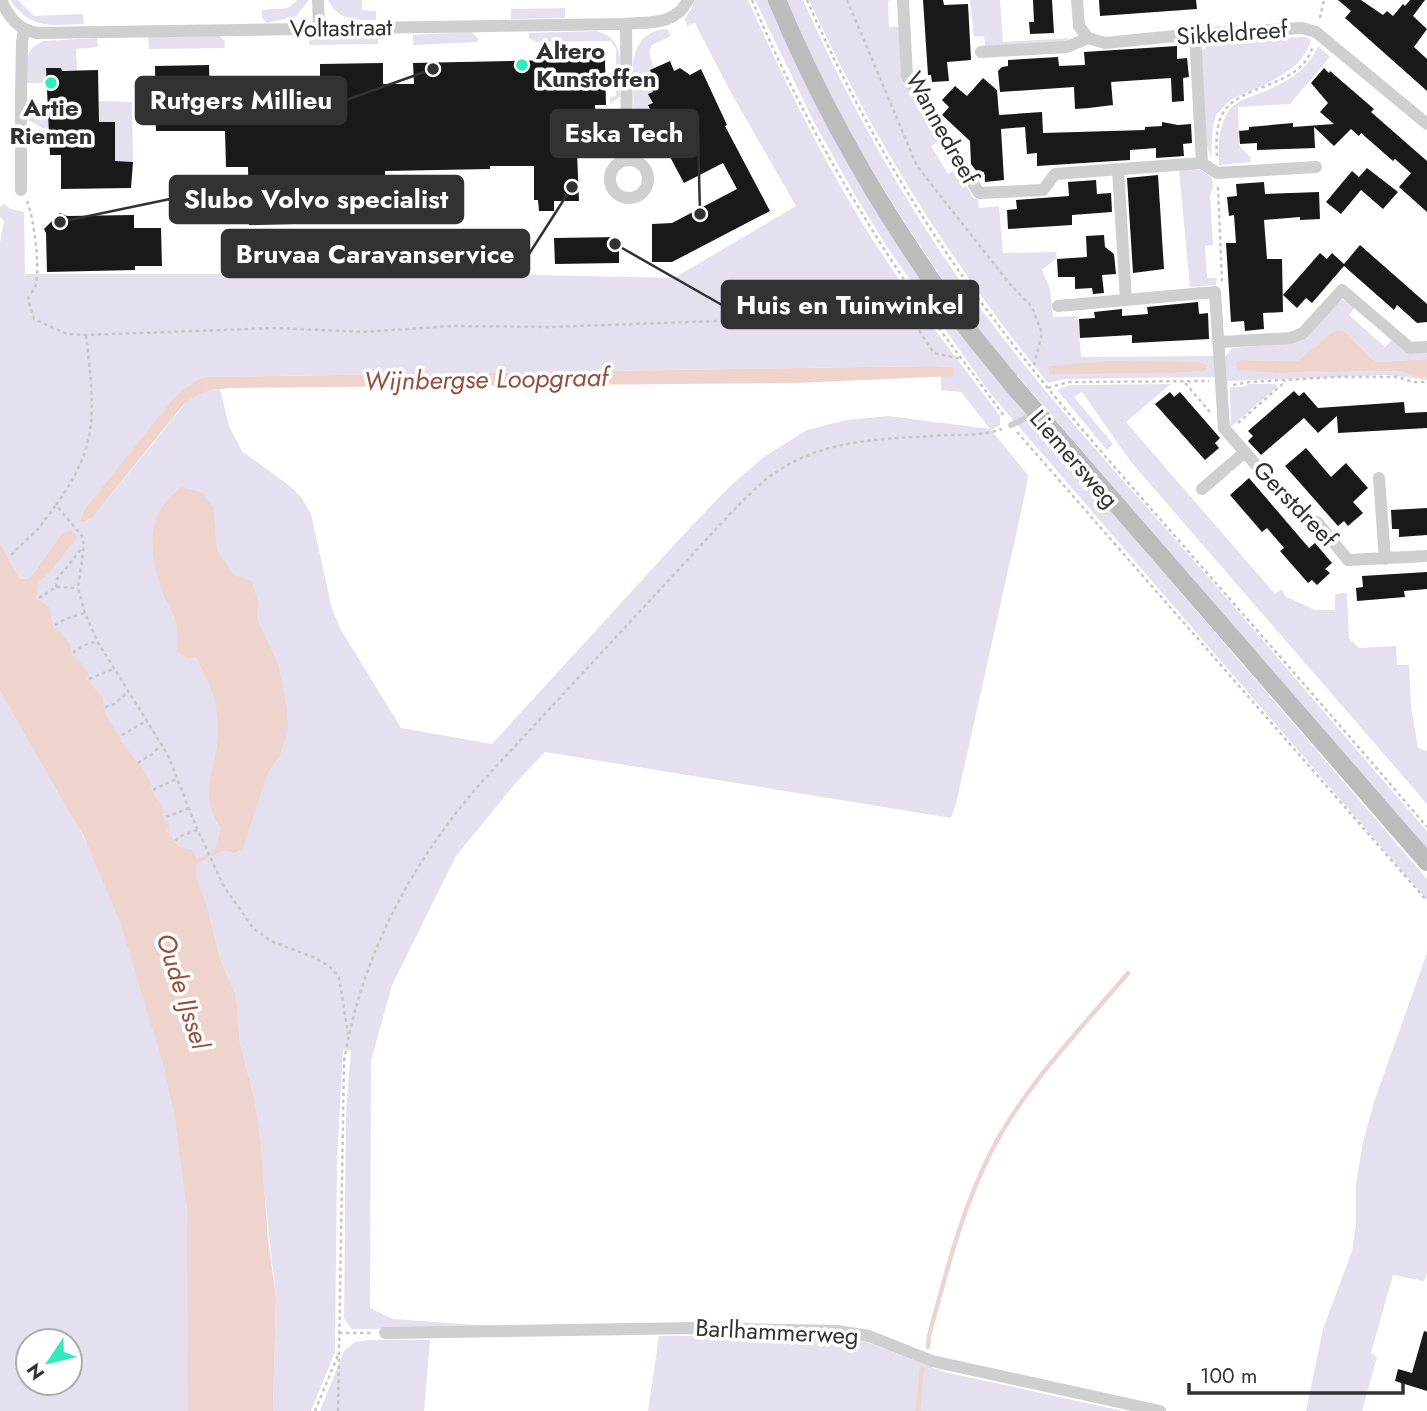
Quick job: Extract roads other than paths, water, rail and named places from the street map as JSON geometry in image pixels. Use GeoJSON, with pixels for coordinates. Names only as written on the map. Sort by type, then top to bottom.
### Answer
{"type":"FeatureCollection","features":[{"type":"Feature","properties":{"kind":"main road","name":"Liemersweg"},"geometry":{"type":"LineString","coordinates":[[777,0],[825,102],[872,188],[950,305],[1037,413],[1427,862]]}},
{"type":"Feature","properties":{"kind":"street"},"geometry":{"type":"LineString","coordinates":[[1,0],[11,19],[24,31],[21,190]]}},
{"type":"Feature","properties":{"kind":"street"},"geometry":{"type":"LineString","coordinates":[[318,0],[319,29]]}},
{"type":"Feature","properties":{"kind":"street","name":"Voltastraat"},"geometry":{"type":"LineString","coordinates":[[24,31],[37,33],[626,24],[670,20],[680,13],[688,0]]}},
{"type":"Feature","properties":{"kind":"street","name":"Wannedreef"},"geometry":{"type":"LineString","coordinates":[[902,0],[907,76],[979,193],[1043,190],[1055,174],[1202,163]]}},
{"type":"Feature","properties":{"kind":"street"},"geometry":{"type":"LineString","coordinates":[[1077,0],[1079,26],[1088,38]]}},
{"type":"Feature","properties":{"kind":"street"},"geometry":{"type":"LineString","coordinates":[[626,24],[627,160]]}},
{"type":"Feature","properties":{"kind":"street","name":"Sikkeldreef"},"geometry":{"type":"LineString","coordinates":[[981,52],[1067,47],[1088,38],[1105,43],[1195,34],[1302,28],[1316,33],[1427,124]]}},
{"type":"Feature","properties":{"kind":"street"},"geometry":{"type":"LineString","coordinates":[[1195,34],[1202,163],[1217,173],[1316,167]]}},
{"type":"Feature","properties":{"kind":"street"},"geometry":{"type":"LineString","coordinates":[[1118,169],[1126,299]]}},
{"type":"Feature","properties":{"kind":"street"},"geometry":{"type":"LineString","coordinates":[[1058,306],[1215,292],[1220,342],[1291,338],[1303,333],[1342,290],[1410,348],[1427,347]]}},
{"type":"Feature","properties":{"kind":"street","name":"Gerstdreef"},"geometry":{"type":"LineString","coordinates":[[1220,342],[1226,430],[1303,519],[1317,522],[1348,560],[1427,556]]}},
{"type":"Feature","properties":{"kind":"street","name":"Gerstdreef"},"geometry":{"type":"LineString","coordinates":[[1202,489],[1245,452]]}},
{"type":"Feature","properties":{"kind":"street"},"geometry":{"type":"LineString","coordinates":[[1379,478],[1385,559]]}},
{"type":"Feature","properties":{"kind":"street","name":"Barlhammerweg"},"geometry":{"type":"LineString","coordinates":[[385,1333],[696,1328],[837,1331],[869,1336],[932,1361],[1160,1411]]}},
{"type":"Feature","properties":{"kind":"lane"},"geometry":{"type":"LineString","coordinates":[[1011,425],[1037,413]]}},
{"type":"Feature","properties":{"kind":"water"},"geometry":{"type":"Polygon","coordinates":[[[1339,330],[1345,332],[1372,359],[1379,362],[1427,359],[1427,377],[1416,377],[1402,371],[1275,373],[1240,370],[1236,367],[1236,363],[1241,360],[1298,361],[1339,330]]]}},
{"type":"Feature","properties":{"kind":"water"},"geometry":{"type":"Polygon","coordinates":[[[1110,361],[1198,362],[1207,365],[1207,369],[1168,373],[1049,374],[1048,366],[1110,361]]]}},
{"type":"Feature","properties":{"kind":"water","name":"Wijnbergse Loopgraaf"},"geometry":{"type":"Polygon","coordinates":[[[953,367],[954,376],[797,383],[213,390],[199,394],[186,403],[92,518],[82,523],[80,521],[83,511],[173,399],[196,380],[207,377],[953,367]]]}},
{"type":"Feature","properties":{"kind":"water","name":"Oude IJssel"},"geometry":{"type":"Polygon","coordinates":[[[182,487],[203,493],[213,508],[217,550],[234,575],[252,581],[258,602],[257,619],[278,664],[287,709],[288,728],[280,755],[268,772],[243,848],[234,853],[224,850],[196,864],[196,878],[209,912],[221,962],[236,994],[240,1043],[254,1097],[276,1298],[273,1411],[188,1411],[187,1210],[175,1119],[164,1067],[121,925],[84,837],[0,691],[0,543],[20,579],[30,578],[62,533],[71,531],[77,537],[39,582],[36,598],[49,607],[52,624],[70,643],[74,656],[89,673],[87,679],[103,698],[106,714],[121,738],[120,741],[150,781],[151,791],[164,810],[162,815],[169,826],[167,831],[178,846],[192,850],[197,859],[216,848],[221,828],[214,815],[209,790],[218,737],[216,704],[196,657],[187,658],[177,651],[176,622],[163,594],[153,550],[155,522],[169,498],[182,487]]]}},
{"type":"Feature","properties":{"kind":"waterway"},"geometry":{"type":"LineString","coordinates":[[928,1347],[956,1241],[981,1172],[992,1150],[1021,1102],[1073,1036],[1128,973]]}},
{"type":"Feature","properties":{"kind":"waterway"},"geometry":{"type":"LineString","coordinates":[[918,1411],[922,1368]]}},
{"type":"Feature","properties":{"kind":"place","name":"Altero Kunstoffen"},"geometry":{"type":"Point","coordinates":[522,65]}},
{"type":"Feature","properties":{"kind":"place","name":"Rutgers Millieu"},"geometry":{"type":"Point","coordinates":[433,69]}},
{"type":"Feature","properties":{"kind":"place","name":"Artie Riemen"},"geometry":{"type":"Point","coordinates":[51,83]}},
{"type":"Feature","properties":{"kind":"place","name":"Bruvaa Caravanservice"},"geometry":{"type":"Point","coordinates":[572,187]}},
{"type":"Feature","properties":{"kind":"place","name":"Eska Tech"},"geometry":{"type":"Point","coordinates":[700,214]}},
{"type":"Feature","properties":{"kind":"place","name":"Slubo Volvo specialist"},"geometry":{"type":"Point","coordinates":[60,222]}},
{"type":"Feature","properties":{"kind":"place","name":"Huis en Tuinwinkel"},"geometry":{"type":"Point","coordinates":[615,244]}}]}
